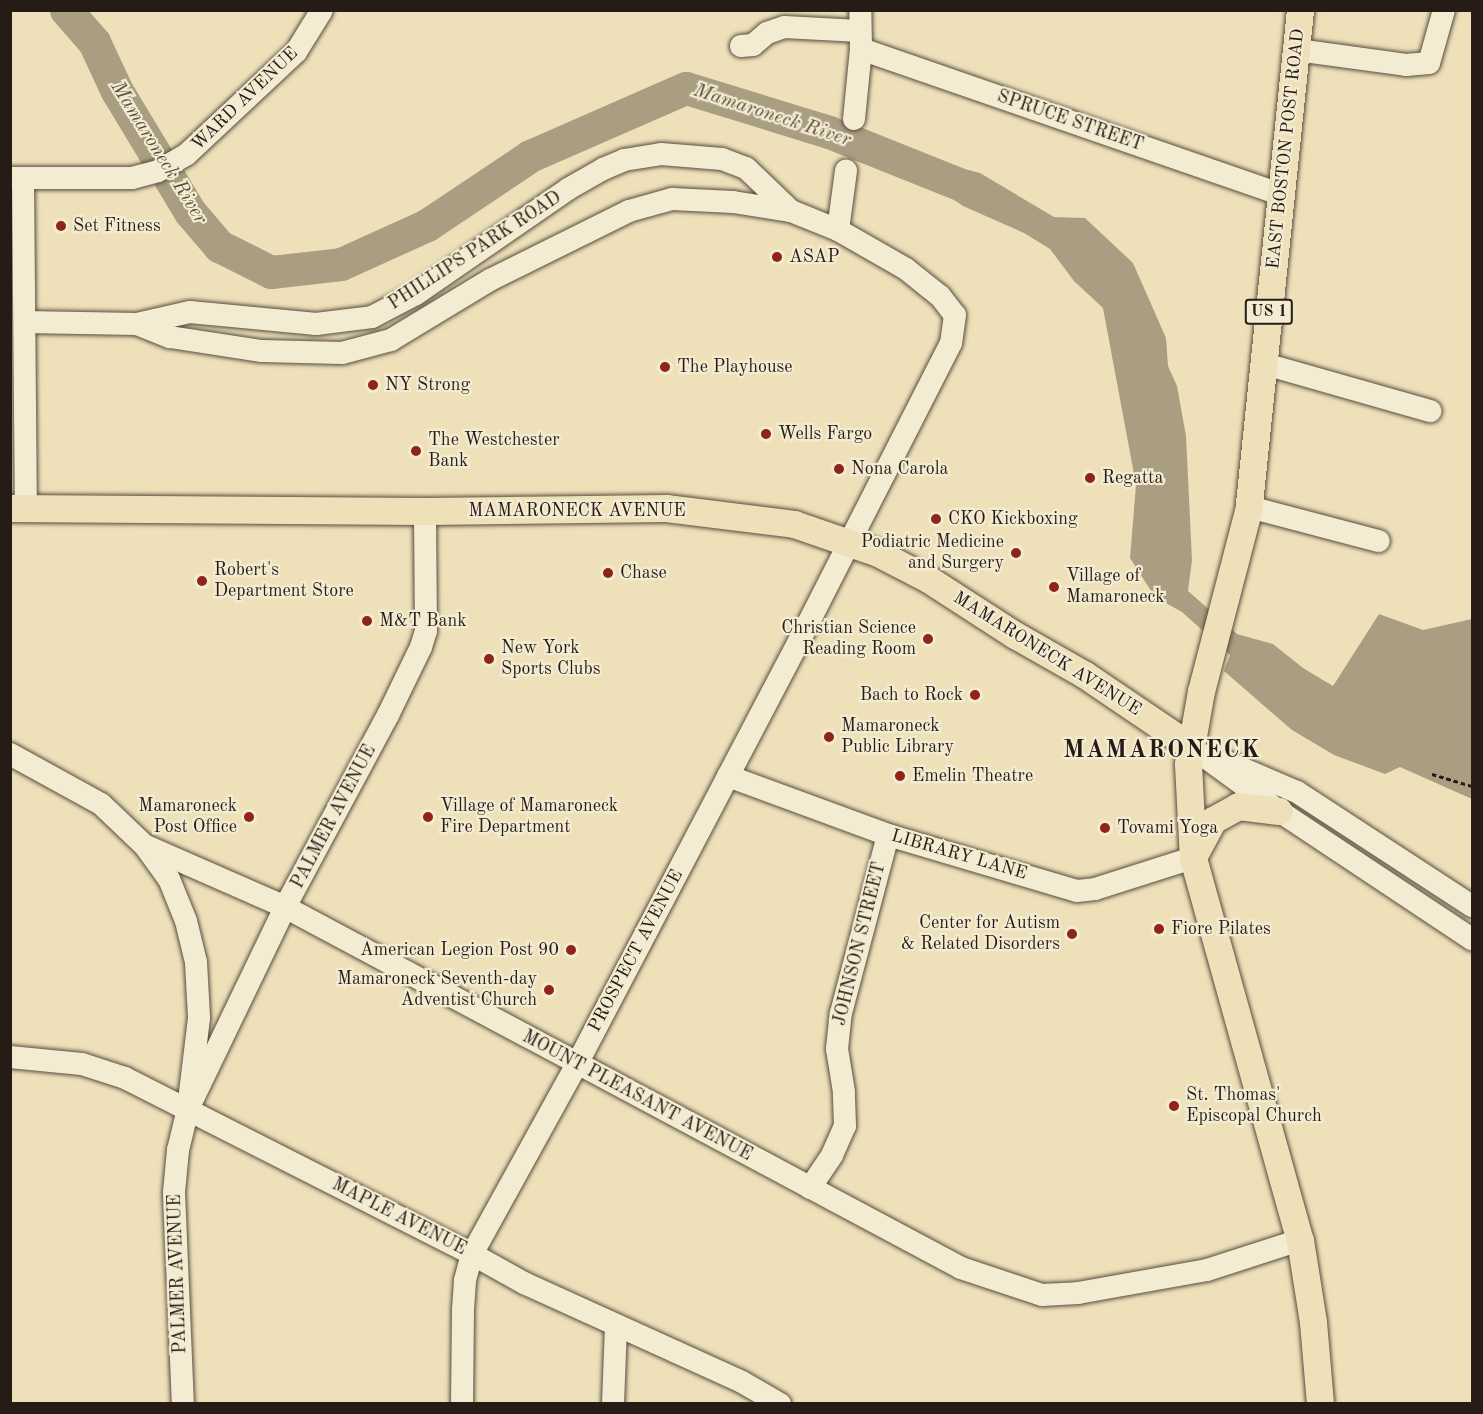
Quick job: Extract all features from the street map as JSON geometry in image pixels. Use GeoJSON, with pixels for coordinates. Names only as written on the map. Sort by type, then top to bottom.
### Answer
{"type":"FeatureCollection","features":[{"type":"Feature","properties":{"kind":"main road","name":"EAST BOSTON POST ROAD"},"geometry":{"type":"LineString","coordinates":[[1190,746],[1249,507],[1265,364],[1279,195],[1300,10]]}},
{"type":"Feature","properties":{"kind":"main road","name":"MAMARONECK AVENUE"},"geometry":{"type":"LineString","coordinates":[[18,508],[425,511],[666,508],[794,524],[878,553],[928,579],[1015,635],[1085,675],[1190,746]]}},
{"type":"Feature","properties":{"kind":"main road","name":"US 1"},"geometry":{"type":"LineString","coordinates":[[1190,746],[1188,764],[1192,858],[1300,1240],[1312,1322],[1320,1404]]}},
{"type":"Feature","properties":{"kind":"main road"},"geometry":{"type":"LineString","coordinates":[[1192,858],[1213,820],[1238,806],[1279,811]]}},
{"type":"Feature","properties":{"kind":"street","name":"WARD AVENUE"},"geometry":{"type":"LineString","coordinates":[[17,178],[77,180],[144,175],[158,171],[186,155],[296,52],[322,10]]}},
{"type":"Feature","properties":{"kind":"street"},"geometry":{"type":"LineString","coordinates":[[1297,50],[1406,65],[1429,63],[1444,10]]}},
{"type":"Feature","properties":{"kind":"street","name":"SPRUCE STREET"},"geometry":{"type":"LineString","coordinates":[[741,46],[753,45],[767,33],[784,27],[860,30],[1279,195]]}},
{"type":"Feature","properties":{"kind":"street"},"geometry":{"type":"LineString","coordinates":[[854,119],[860,30]]}},
{"type":"Feature","properties":{"kind":"street","name":"PHILLIPS PARK ROAD"},"geometry":{"type":"LineString","coordinates":[[25,322],[136,324],[190,312],[315,324],[372,317],[416,294],[568,189],[624,160],[661,154],[722,159],[746,168],[791,211]]}},
{"type":"Feature","properties":{"kind":"street"},"geometry":{"type":"LineString","coordinates":[[838,230],[846,171]]}},
{"type":"Feature","properties":{"kind":"street"},"geometry":{"type":"LineString","coordinates":[[17,178],[25,322],[18,508]]}},
{"type":"Feature","properties":{"kind":"street","name":"PHILLIPS PARK ROAD"},"geometry":{"type":"LineString","coordinates":[[136,324],[170,337],[262,351],[342,354],[391,340],[490,280],[629,211],[672,198],[733,202],[791,211],[838,230],[906,269],[940,296],[955,315],[951,343],[848,543]]}},
{"type":"Feature","properties":{"kind":"street"},"geometry":{"type":"LineString","coordinates":[[1265,364],[1430,411]]}},
{"type":"Feature","properties":{"kind":"street"},"geometry":{"type":"LineString","coordinates":[[1249,507],[1379,541]]}},
{"type":"Feature","properties":{"kind":"street","name":"PALMER AVENUE"},"geometry":{"type":"LineString","coordinates":[[188,1109],[285,907],[393,705],[424,638],[425,511]]}},
{"type":"Feature","properties":{"kind":"street","name":"PROSPECT AVENUE"},"geometry":{"type":"LineString","coordinates":[[462,1404],[463,1310],[465,1281],[472,1254],[577,1064],[848,543]]}},
{"type":"Feature","properties":{"kind":"street"},"geometry":{"type":"LineString","coordinates":[[1190,746],[1279,811],[1473,939]]}},
{"type":"Feature","properties":{"kind":"street"},"geometry":{"type":"LineString","coordinates":[[1190,746],[1297,792],[1473,906]]}},
{"type":"Feature","properties":{"kind":"street","name":"MOUNT PLEASANT AVENUE"},"geometry":{"type":"LineString","coordinates":[[10,754],[101,804],[144,845],[285,907],[961,1268],[1042,1295],[1078,1293],[1206,1270],[1300,1240]]}},
{"type":"Feature","properties":{"kind":"street","name":"LIBRARY LANE"},"geometry":{"type":"LineString","coordinates":[[728,776],[888,835],[1077,891],[1095,889],[1192,858]]}},
{"type":"Feature","properties":{"kind":"street","name":"JOHNSON STREET"},"geometry":{"type":"LineString","coordinates":[[810,1188],[832,1155],[845,1126],[844,1092],[837,1049],[841,1013],[888,835]]}},
{"type":"Feature","properties":{"kind":"street","name":"PALMER AVENUE"},"geometry":{"type":"LineString","coordinates":[[144,845],[170,879],[186,921],[196,962],[199,1018],[188,1109],[178,1150],[174,1192],[183,1404]]}},
{"type":"Feature","properties":{"kind":"street","name":"MAPLE AVENUE"},"geometry":{"type":"LineString","coordinates":[[10,1057],[82,1064],[125,1078],[472,1254],[524,1283],[742,1382],[780,1404]]}},
{"type":"Feature","properties":{"kind":"street"},"geometry":{"type":"LineString","coordinates":[[613,1404],[616,1326]]}},
{"type":"Feature","properties":{"kind":"path"},"geometry":{"type":"LineString","coordinates":[[1432,774],[1473,786]]}},
{"type":"Feature","properties":{"kind":"shaded area"},"geometry":{"type":"Polygon","coordinates":[[[918,157],[980,173],[1054,217],[1085,218],[1133,263],[1166,338],[1168,366],[1177,386],[1186,436],[1192,560],[1188,591],[1237,634],[1273,644],[1303,668],[1333,686],[1379,614],[1423,630],[1472,619],[1472,799],[1400,767],[1385,774],[1334,755],[1292,730],[1224,671],[1230,655],[1182,612],[1155,597],[1130,558],[1136,485],[1103,308],[1074,281],[1050,249],[1024,233],[963,206],[920,176],[918,157]]]}},
{"type":"Feature","properties":{"kind":"waterway","name":"Mamaroneck River"},"geometry":{"type":"LineString","coordinates":[[66,10],[94,42],[117,91],[190,212],[219,246],[271,272],[341,264],[427,225],[530,156],[686,88],[829,132],[959,184]]}},
{"type":"Feature","properties":{"kind":"place","name":"Set Fitness"},"geometry":{"type":"Point","coordinates":[61,226]}},
{"type":"Feature","properties":{"kind":"place","name":"ASAP"},"geometry":{"type":"Point","coordinates":[777,257]}},
{"type":"Feature","properties":{"kind":"place","name":"The Playhouse"},"geometry":{"type":"Point","coordinates":[665,367]}},
{"type":"Feature","properties":{"kind":"place","name":"NY Strong"},"geometry":{"type":"Point","coordinates":[373,385]}},
{"type":"Feature","properties":{"kind":"place","name":"Wells Fargo"},"geometry":{"type":"Point","coordinates":[766,434]}},
{"type":"Feature","properties":{"kind":"place","name":"The Westchester Bank"},"geometry":{"type":"Point","coordinates":[416,451]}},
{"type":"Feature","properties":{"kind":"place","name":"Nona Carola"},"geometry":{"type":"Point","coordinates":[839,469]}},
{"type":"Feature","properties":{"kind":"place","name":"Regatta"},"geometry":{"type":"Point","coordinates":[1090,478]}},
{"type":"Feature","properties":{"kind":"place","name":"CKO Kickboxing"},"geometry":{"type":"Point","coordinates":[936,519]}},
{"type":"Feature","properties":{"kind":"place","name":"Podiatric Medicine and Surgery"},"geometry":{"type":"Point","coordinates":[1016,553]}},
{"type":"Feature","properties":{"kind":"place","name":"Chase"},"geometry":{"type":"Point","coordinates":[608,573]}},
{"type":"Feature","properties":{"kind":"place","name":"Robert's Department Store"},"geometry":{"type":"Point","coordinates":[202,581]}},
{"type":"Feature","properties":{"kind":"place","name":"Village of Mamaroneck"},"geometry":{"type":"Point","coordinates":[1054,587]}},
{"type":"Feature","properties":{"kind":"place","name":"M&T Bank"},"geometry":{"type":"Point","coordinates":[367,621]}},
{"type":"Feature","properties":{"kind":"place","name":"Christian Science Reading Room"},"geometry":{"type":"Point","coordinates":[928,639]}},
{"type":"Feature","properties":{"kind":"place","name":"New York Sports Clubs"},"geometry":{"type":"Point","coordinates":[489,659]}},
{"type":"Feature","properties":{"kind":"place","name":"Bach to Rock"},"geometry":{"type":"Point","coordinates":[975,695]}},
{"type":"Feature","properties":{"kind":"place","name":"Mamaroneck Public Library"},"geometry":{"type":"Point","coordinates":[829,737]}},
{"type":"Feature","properties":{"kind":"place","name":"Emelin Theatre"},"geometry":{"type":"Point","coordinates":[900,776]}},
{"type":"Feature","properties":{"kind":"place","name":"Mamaroneck Post Office"},"geometry":{"type":"Point","coordinates":[249,817]}},
{"type":"Feature","properties":{"kind":"place","name":"Village of Mamaroneck Fire Department"},"geometry":{"type":"Point","coordinates":[428,817]}},
{"type":"Feature","properties":{"kind":"place","name":"Tovami Yoga"},"geometry":{"type":"Point","coordinates":[1105,828]}},
{"type":"Feature","properties":{"kind":"place","name":"Fiore Pilates"},"geometry":{"type":"Point","coordinates":[1159,929]}},
{"type":"Feature","properties":{"kind":"place","name":"Center for Autism & Related Disorders"},"geometry":{"type":"Point","coordinates":[1072,934]}},
{"type":"Feature","properties":{"kind":"place","name":"American Legion Post 90"},"geometry":{"type":"Point","coordinates":[571,950]}},
{"type":"Feature","properties":{"kind":"place","name":"Mamaroneck Seventh-day Adventist Church"},"geometry":{"type":"Point","coordinates":[549,990]}},
{"type":"Feature","properties":{"kind":"place","name":"St. Thomas' Episcopal Church"},"geometry":{"type":"Point","coordinates":[1174,1106]}},
{"type":"Feature","properties":{"kind":"district","name":"MAMARONECK"},"geometry":{"type":"Point","coordinates":[1162,752]}}]}
